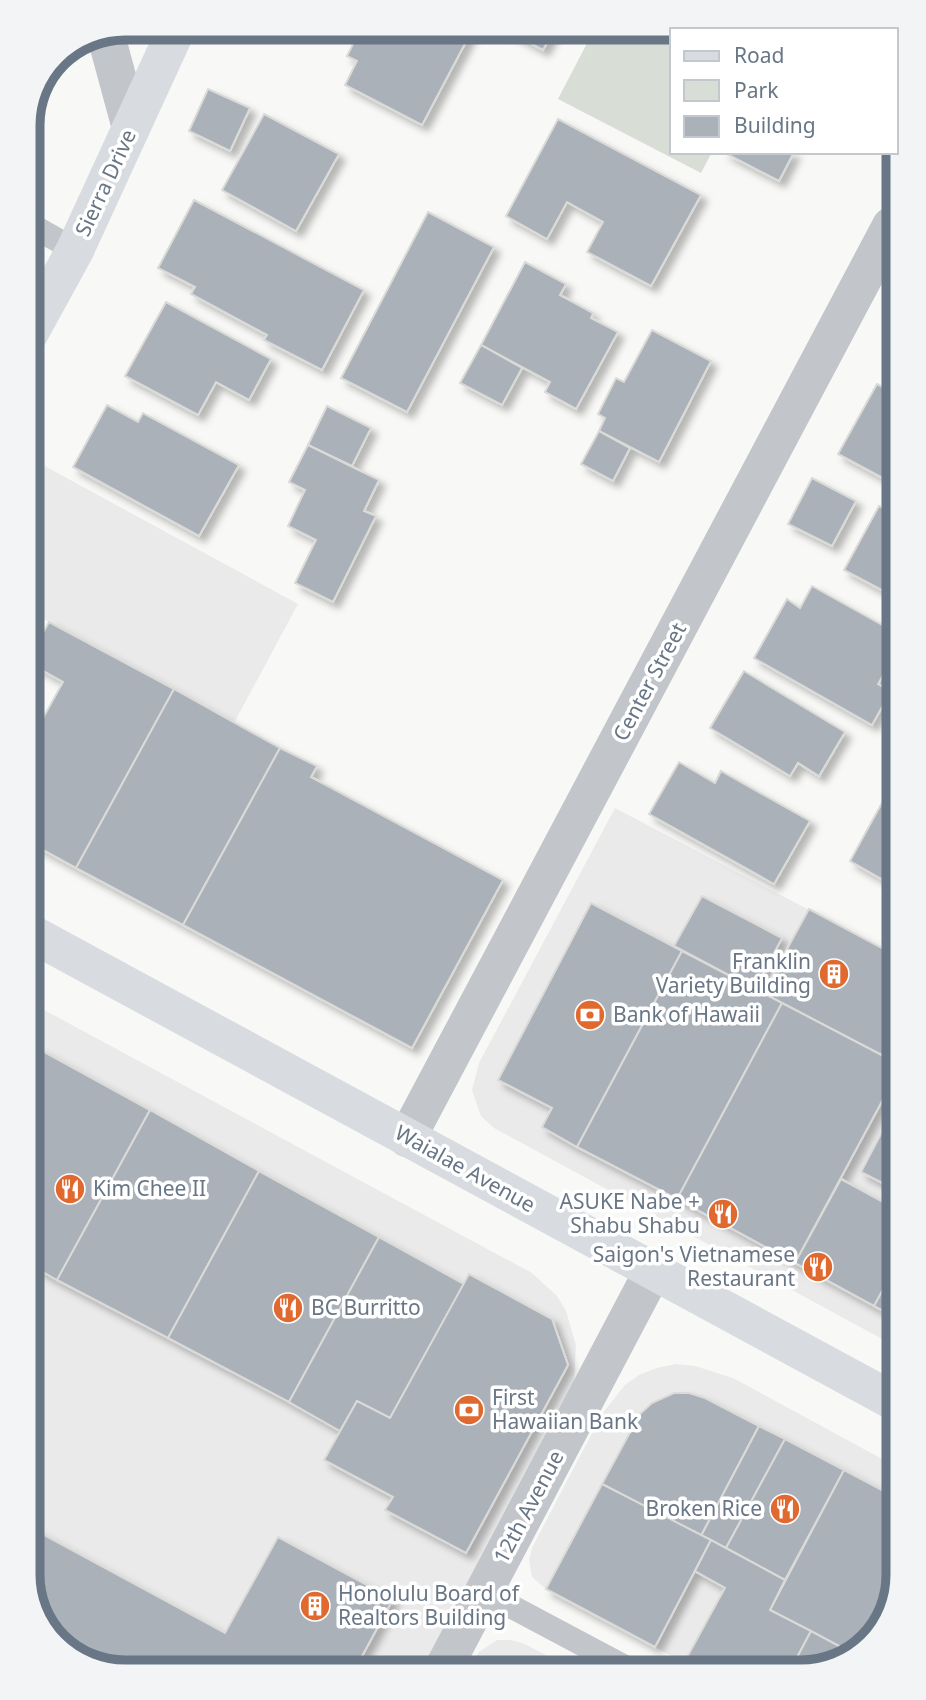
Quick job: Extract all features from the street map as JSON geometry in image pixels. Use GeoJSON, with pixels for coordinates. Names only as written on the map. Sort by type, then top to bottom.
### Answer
{"type":"FeatureCollection","features":[{"type":"Feature","properties":{"kind":"main road","name":"Sierra Drive"},"geometry":{"type":"LineString","coordinates":[[40,314],[75,250],[171,40]]}},
{"type":"Feature","properties":{"kind":"main road","name":"Waialae Avenue"},"geometry":{"type":"LineString","coordinates":[[40,938],[886,1397]]}},
{"type":"Feature","properties":{"kind":"street"},"geometry":{"type":"LineString","coordinates":[[108,42],[131,128]]}},
{"type":"Feature","properties":{"kind":"street","name":"Center Street"},"geometry":{"type":"LineString","coordinates":[[407,1138],[886,235]]}},
{"type":"Feature","properties":{"kind":"street","name":"12th Avenue"},"geometry":{"type":"LineString","coordinates":[[447,1660],[653,1271]]}},
{"type":"Feature","properties":{"kind":"lane"},"geometry":{"type":"LineString","coordinates":[[40,230],[75,250]]}},
{"type":"Feature","properties":{"kind":"lane"},"geometry":{"type":"LineString","coordinates":[[484,1592],[612,1660]]}},
{"type":"Feature","properties":{"kind":"shaded area"},"geometry":{"type":"Polygon","coordinates":[[[40,463],[298,604],[234,723],[40,617],[40,463]]]}},
{"type":"Feature","properties":{"kind":"shaded area"},"geometry":{"type":"Polygon","coordinates":[[[615,808],[886,950],[886,1341],[494,1128],[481,1116],[472,1090],[479,1063],[615,808]]]}},
{"type":"Feature","properties":{"kind":"shaded area"},"geometry":{"type":"Polygon","coordinates":[[[40,1008],[532,1273],[557,1296],[566,1311],[576,1345],[574,1381],[427,1660],[119,1660],[87,1651],[73,1642],[58,1627],[47,1608],[40,1575],[40,1008]]]}},
{"type":"Feature","properties":{"kind":"shaded area"},"geometry":{"type":"Polygon","coordinates":[[[676,1364],[695,1366],[733,1378],[886,1461],[886,1575],[883,1597],[872,1622],[853,1642],[834,1653],[801,1660],[679,1660],[546,1589],[532,1577],[529,1560],[532,1548],[602,1414],[625,1385],[639,1375],[676,1364]]]}},
{"type":"Feature","properties":{"kind":"shaded area"},"geometry":{"type":"Polygon","coordinates":[[[497,1640],[511,1640],[525,1644],[554,1660],[474,1660],[479,1652],[497,1640]]]}},
{"type":"Feature","properties":{"kind":"green space"},"geometry":{"type":"Polygon","coordinates":[[[589,40],[670,40],[670,154],[711,154],[701,173],[558,99],[589,40]]]}},
{"type":"Feature","properties":{"kind":"building"},"geometry":{"type":"Polygon","coordinates":[[[355,40],[467,40],[422,125],[345,85],[357,61],[347,56],[355,40]]]}},
{"type":"Feature","properties":{"kind":"building"},"geometry":{"type":"Polygon","coordinates":[[[524,40],[548,40],[543,50],[524,40]]]}},
{"type":"Feature","properties":{"kind":"building"},"geometry":{"type":"Polygon","coordinates":[[[208,89],[250,108],[230,151],[189,131],[208,89]]]}},
{"type":"Feature","properties":{"kind":"building"},"geometry":{"type":"Polygon","coordinates":[[[264,114],[339,154],[296,231],[222,190],[264,114]]]}},
{"type":"Feature","properties":{"kind":"building"},"geometry":{"type":"Polygon","coordinates":[[[558,119],[701,195],[651,286],[587,252],[603,222],[567,202],[547,239],[506,216],[558,119]]]}},
{"type":"Feature","properties":{"kind":"building"},"geometry":{"type":"Polygon","coordinates":[[[727,154],[793,154],[779,181],[727,154]]]}},
{"type":"Feature","properties":{"kind":"building"},"geometry":{"type":"Polygon","coordinates":[[[194,200],[364,290],[322,370],[264,340],[267,335],[191,294],[195,287],[158,268],[194,200]]]}},
{"type":"Feature","properties":{"kind":"building"},"geometry":{"type":"Polygon","coordinates":[[[428,212],[494,247],[407,412],[341,378],[428,212]]]}},
{"type":"Feature","properties":{"kind":"building"},"geometry":{"type":"Polygon","coordinates":[[[525,262],[566,284],[560,295],[593,313],[591,318],[618,332],[576,409],[545,392],[550,382],[481,345],[525,262]]]}},
{"type":"Feature","properties":{"kind":"building"},"geometry":{"type":"Polygon","coordinates":[[[166,302],[271,359],[249,400],[216,382],[198,415],[125,376],[166,302]]]}},
{"type":"Feature","properties":{"kind":"building"},"geometry":{"type":"Polygon","coordinates":[[[652,330],[711,361],[659,462],[599,431],[605,418],[598,414],[616,378],[624,382],[652,330]]]}},
{"type":"Feature","properties":{"kind":"building"},"geometry":{"type":"Polygon","coordinates":[[[481,345],[522,368],[502,405],[460,383],[481,345]]]}},
{"type":"Feature","properties":{"kind":"building"},"geometry":{"type":"Polygon","coordinates":[[[877,384],[886,389],[886,480],[838,454],[877,384]]]}},
{"type":"Feature","properties":{"kind":"building"},"geometry":{"type":"Polygon","coordinates":[[[107,405],[138,422],[143,413],[239,465],[199,536],[73,467],[107,405]]]}},
{"type":"Feature","properties":{"kind":"building"},"geometry":{"type":"Polygon","coordinates":[[[327,406],[371,428],[352,466],[308,445],[327,406]]]}},
{"type":"Feature","properties":{"kind":"building"},"geometry":{"type":"Polygon","coordinates":[[[599,431],[630,448],[613,481],[581,464],[599,431]]]}},
{"type":"Feature","properties":{"kind":"building"},"geometry":{"type":"Polygon","coordinates":[[[308,445],[379,480],[364,511],[376,516],[333,602],[295,583],[316,540],[288,526],[305,490],[289,482],[308,445]]]}},
{"type":"Feature","properties":{"kind":"building"},"geometry":{"type":"Polygon","coordinates":[[[812,478],[856,501],[832,546],[788,524],[812,478]]]}},
{"type":"Feature","properties":{"kind":"building"},"geometry":{"type":"Polygon","coordinates":[[[879,506],[886,510],[886,592],[844,570],[879,506]]]}},
{"type":"Feature","properties":{"kind":"building"},"geometry":{"type":"Polygon","coordinates":[[[812,586],[886,627],[886,670],[878,684],[886,688],[886,700],[872,725],[754,658],[787,599],[800,608],[812,586]]]}},
{"type":"Feature","properties":{"kind":"building"},"geometry":{"type":"Polygon","coordinates":[[[49,622],[174,689],[76,868],[40,848],[40,724],[63,682],[40,669],[40,638],[49,622]]]}},
{"type":"Feature","properties":{"kind":"building"},"geometry":{"type":"Polygon","coordinates":[[[744,671],[845,732],[819,776],[798,763],[790,776],[710,728],[744,671]]]}},
{"type":"Feature","properties":{"kind":"building"},"geometry":{"type":"Polygon","coordinates":[[[174,689],[280,748],[183,925],[76,868],[174,689]]]}},
{"type":"Feature","properties":{"kind":"building"},"geometry":{"type":"Polygon","coordinates":[[[280,748],[317,766],[311,777],[503,880],[412,1048],[183,925],[280,748]]]}},
{"type":"Feature","properties":{"kind":"building"},"geometry":{"type":"Polygon","coordinates":[[[679,762],[715,783],[721,771],[810,821],[774,884],[649,814],[679,762]]]}},
{"type":"Feature","properties":{"kind":"building"},"geometry":{"type":"Polygon","coordinates":[[[886,796],[886,881],[850,861],[886,796]]]}},
{"type":"Feature","properties":{"kind":"building"},"geometry":{"type":"Polygon","coordinates":[[[702,896],[782,938],[755,989],[674,946],[702,896]]]}},
{"type":"Feature","properties":{"kind":"building","name":"Bank of Hawaii"},"geometry":{"type":"Polygon","coordinates":[[[591,903],[682,951],[577,1147],[542,1127],[552,1108],[498,1080],[591,903]]]}},
{"type":"Feature","properties":{"kind":"building","name":"Franklin Variety Building"},"geometry":{"type":"Polygon","coordinates":[[[809,909],[886,950],[886,1057],[763,993],[809,909]]]}},
{"type":"Feature","properties":{"kind":"building"},"geometry":{"type":"Polygon","coordinates":[[[682,951],[782,1003],[677,1199],[577,1147],[682,951]]]}},
{"type":"Feature","properties":{"kind":"building"},"geometry":{"type":"Polygon","coordinates":[[[782,1003],[886,1057],[886,1094],[795,1263],[677,1199],[782,1003]]]}},
{"type":"Feature","properties":{"kind":"building","name":"Kim Chee II"},"geometry":{"type":"Polygon","coordinates":[[[40,1050],[150,1110],[57,1280],[40,1270],[40,1050]]]}},
{"type":"Feature","properties":{"kind":"building"},"geometry":{"type":"Polygon","coordinates":[[[150,1110],[259,1171],[168,1338],[57,1280],[150,1110]]]}},
{"type":"Feature","properties":{"kind":"building"},"geometry":{"type":"Polygon","coordinates":[[[886,1124],[886,1185],[861,1172],[886,1124]]]}},
{"type":"Feature","properties":{"kind":"building"},"geometry":{"type":"Polygon","coordinates":[[[259,1171],[379,1237],[289,1402],[168,1338],[259,1171]]]}},
{"type":"Feature","properties":{"kind":"building"},"geometry":{"type":"Polygon","coordinates":[[[841,1179],[886,1204],[886,1284],[874,1306],[795,1263],[841,1179]]]}},
{"type":"Feature","properties":{"kind":"building"},"geometry":{"type":"Polygon","coordinates":[[[379,1237],[464,1284],[390,1418],[357,1401],[340,1431],[289,1402],[379,1237]]]}},
{"type":"Feature","properties":{"kind":"building","name":"First Hawaiian Bank"},"geometry":{"type":"Polygon","coordinates":[[[469,1274],[552,1319],[568,1365],[466,1553],[385,1510],[393,1497],[324,1460],[357,1401],[390,1418],[469,1274]]]}},
{"type":"Feature","properties":{"kind":"building"},"geometry":{"type":"Polygon","coordinates":[[[886,1284],[886,1312],[874,1306],[886,1284]]]}},
{"type":"Feature","properties":{"kind":"building"},"geometry":{"type":"Polygon","coordinates":[[[674,1393],[689,1393],[705,1398],[759,1426],[701,1536],[602,1484],[640,1414],[652,1403],[674,1393]]]}},
{"type":"Feature","properties":{"kind":"building","name":"Broken Rice"},"geometry":{"type":"Polygon","coordinates":[[[759,1426],[844,1470],[785,1580],[701,1536],[759,1426]]]}},
{"type":"Feature","properties":{"kind":"building"},"geometry":{"type":"Polygon","coordinates":[[[759,1426],[785,1439],[726,1548],[701,1536],[759,1426]]]}},
{"type":"Feature","properties":{"kind":"building","name":"Broken Rice"},"geometry":{"type":"Polygon","coordinates":[[[785,1439],[844,1470],[785,1580],[726,1548],[785,1439]]]}},
{"type":"Feature","properties":{"kind":"building"},"geometry":{"type":"Polygon","coordinates":[[[844,1470],[886,1492],[885,1586],[879,1608],[861,1635],[843,1648],[770,1610],[844,1470]]]}},
{"type":"Feature","properties":{"kind":"building"},"geometry":{"type":"Polygon","coordinates":[[[602,1484],[711,1540],[655,1647],[546,1589],[602,1484]]]}},
{"type":"Feature","properties":{"kind":"building","name":"Honolulu Board of Realtors Building"},"geometry":{"type":"Polygon","coordinates":[[[40,1533],[225,1633],[278,1537],[393,1599],[360,1660],[108,1658],[87,1651],[73,1642],[58,1627],[47,1608],[40,1575],[40,1533]]]}},
{"type":"Feature","properties":{"kind":"building"},"geometry":{"type":"Polygon","coordinates":[[[711,1540],[785,1580],[770,1610],[811,1631],[796,1660],[686,1660],[725,1588],[695,1571],[711,1540]]]}},
{"type":"Feature","properties":{"kind":"building"},"geometry":{"type":"Polygon","coordinates":[[[811,1631],[843,1648],[818,1658],[796,1660],[811,1631]]]}},
{"type":"Feature","properties":{"kind":"place","name":"Franklin Variety Building"},"geometry":{"type":"Point","coordinates":[834,974]}},
{"type":"Feature","properties":{"kind":"place","name":"Bank of Hawaii"},"geometry":{"type":"Point","coordinates":[590,1015]}},
{"type":"Feature","properties":{"kind":"place","name":"Kim Chee II"},"geometry":{"type":"Point","coordinates":[70,1189]}},
{"type":"Feature","properties":{"kind":"place","name":"ASUKE Nabe + Shabu Shabu"},"geometry":{"type":"Point","coordinates":[723,1214]}},
{"type":"Feature","properties":{"kind":"place","name":"Saigon's Vietnamese Restaurant"},"geometry":{"type":"Point","coordinates":[818,1267]}},
{"type":"Feature","properties":{"kind":"place","name":"BC Burritto"},"geometry":{"type":"Point","coordinates":[288,1308]}},
{"type":"Feature","properties":{"kind":"place","name":"First Hawaiian Bank"},"geometry":{"type":"Point","coordinates":[469,1410]}},
{"type":"Feature","properties":{"kind":"place","name":"Broken Rice"},"geometry":{"type":"Point","coordinates":[785,1509]}},
{"type":"Feature","properties":{"kind":"place","name":"Honolulu Board of Realtors Building"},"geometry":{"type":"Point","coordinates":[315,1606]}}]}
